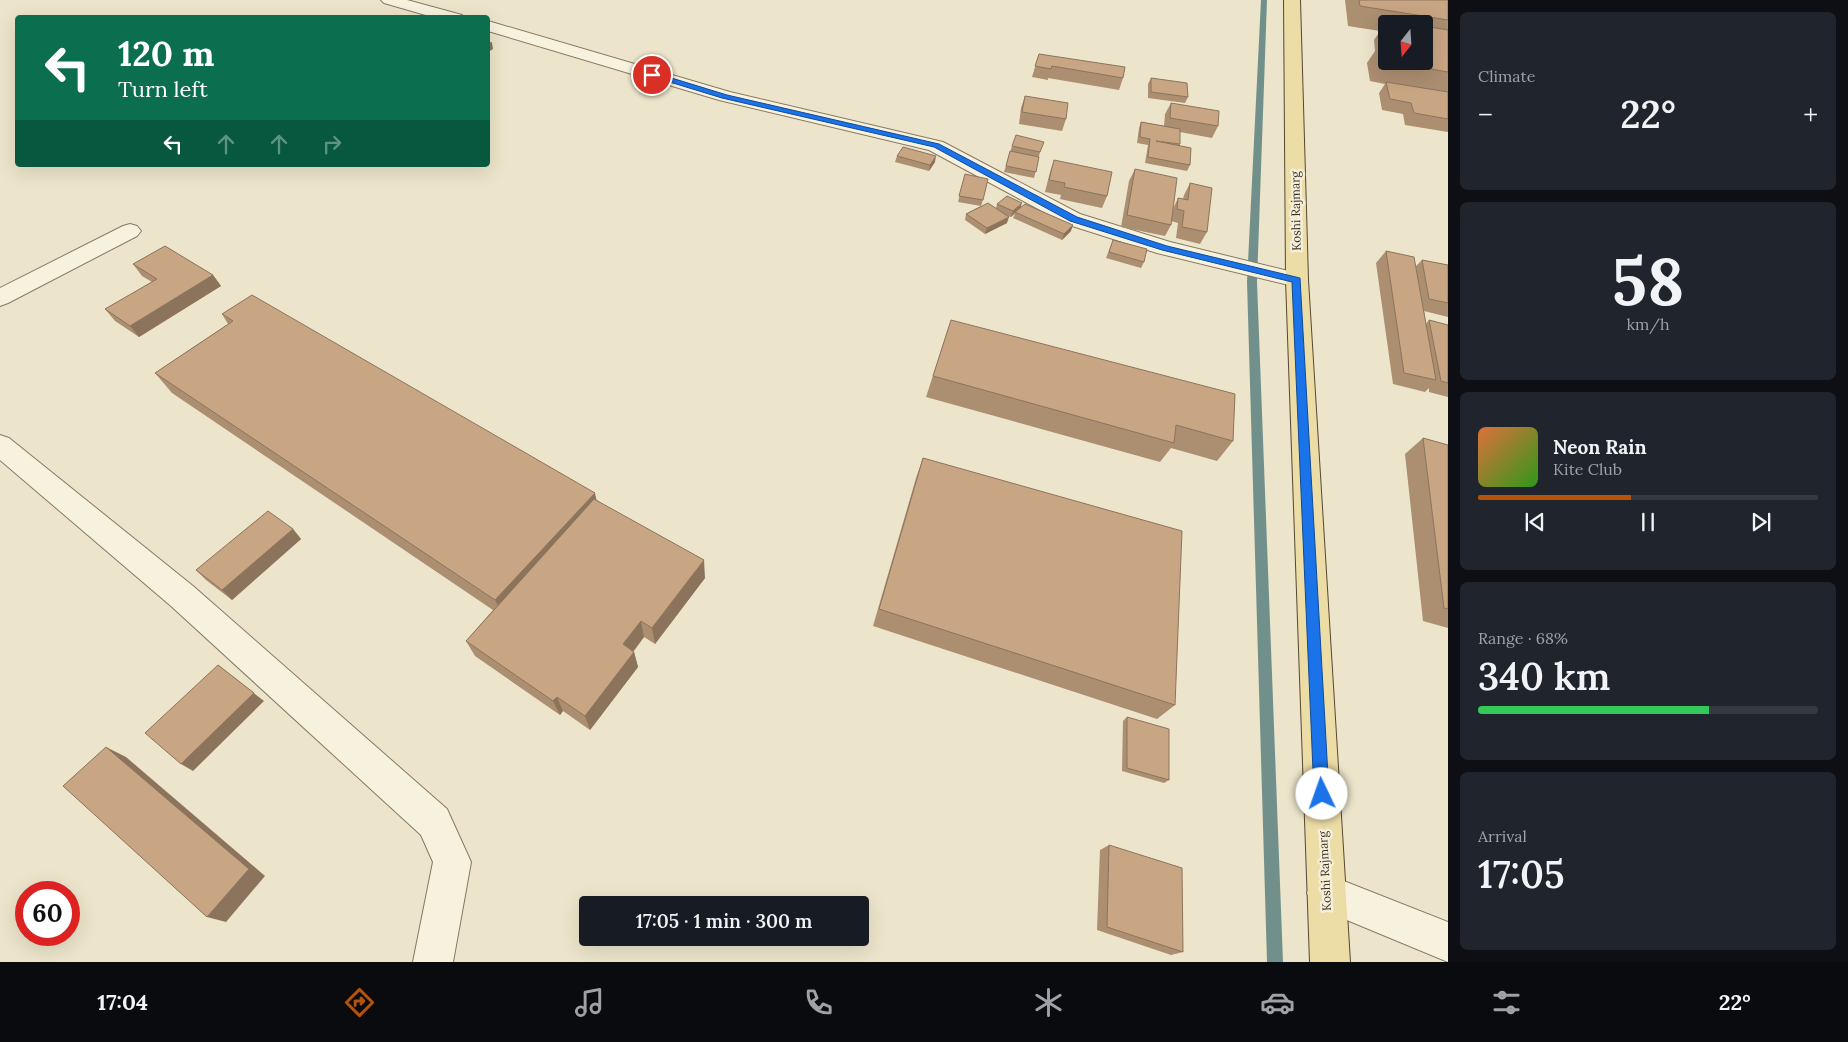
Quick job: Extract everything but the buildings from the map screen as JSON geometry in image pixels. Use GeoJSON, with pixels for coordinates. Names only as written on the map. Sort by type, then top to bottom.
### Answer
{"type":"FeatureCollection","features":[{"type":"Feature","properties":{"kind":"main road","name":"Koshi Rajmarg"},"geometry":{"type":"LineString","coordinates":[[1292,0],[1285,277],[1330,962]]}},
{"type":"Feature","properties":{"kind":"street"},"geometry":{"type":"LineString","coordinates":[[389,0],[445,15]]}},
{"type":"Feature","properties":{"kind":"street"},"geometry":{"type":"LineString","coordinates":[[490,27],[725,96],[936,146],[1074,219],[1165,248],[1285,277]]}},
{"type":"Feature","properties":{"kind":"street"},"geometry":{"type":"LineString","coordinates":[[0,298],[130,231]]}},
{"type":"Feature","properties":{"kind":"street"},"geometry":{"type":"LineString","coordinates":[[0,445],[182,596],[434,822],[452,862],[433,962]]}},
{"type":"Feature","properties":{"kind":"street"},"geometry":{"type":"LineString","coordinates":[[1326,894],[1448,942]]}},
{"type":"Feature","properties":{"kind":"waterway"},"geometry":{"type":"LineString","coordinates":[[1264,0],[1252,282],[1275,962]]}},
{"type":"Feature","properties":{"kind":"route"},"geometry":{"type":"LineString","coordinates":[[652,75],[725,96],[936,146],[1074,219],[1165,248],[1297,280],[1322,794]]}}]}
